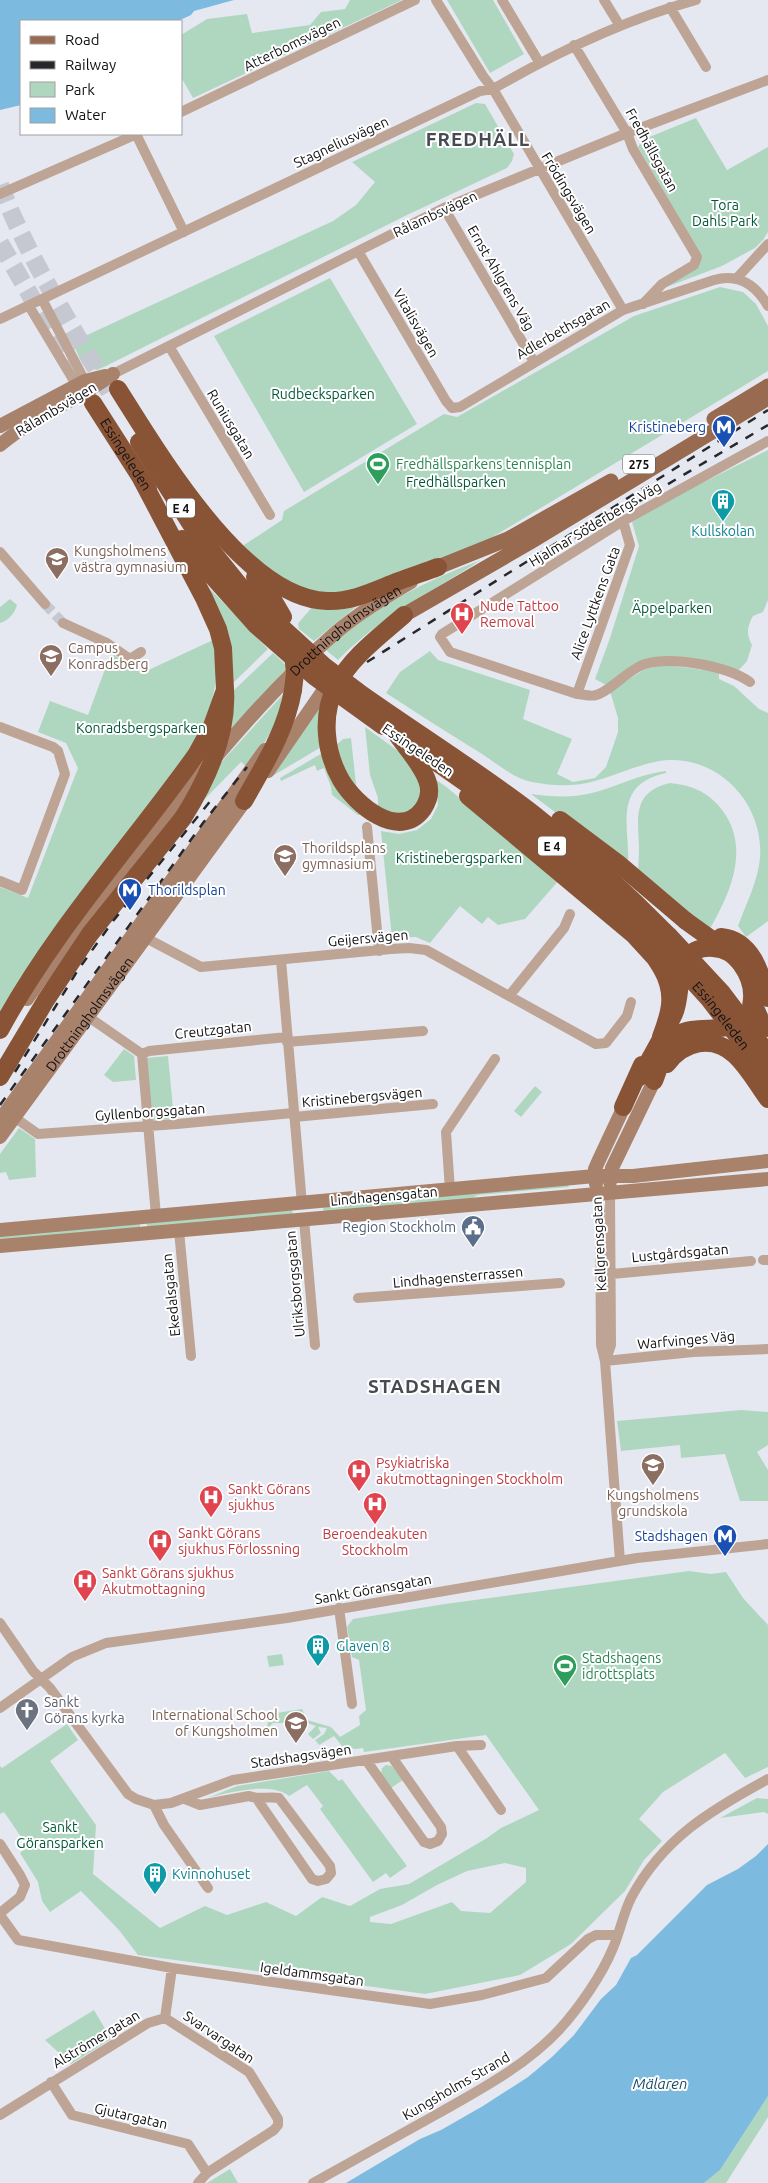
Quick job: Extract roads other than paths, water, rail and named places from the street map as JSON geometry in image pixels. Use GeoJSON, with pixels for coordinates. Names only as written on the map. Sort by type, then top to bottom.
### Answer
{"type":"FeatureCollection","features":[{"type":"Feature","properties":{"kind":"highway","name":"Essingeleden"},"geometry":{"type":"LineString","coordinates":[[114,385],[194,529],[315,677],[391,726],[486,779],[587,857],[665,941],[768,1076]]}},
{"type":"Feature","properties":{"kind":"highway"},"geometry":{"type":"LineString","coordinates":[[114,385],[192,498],[220,535],[269,593],[268,618],[290,635],[295,673],[288,717],[280,736],[244,801]]}},
{"type":"Feature","properties":{"kind":"highway","name":"Essingeleden"},"geometry":{"type":"LineString","coordinates":[[85,391],[142,480],[205,568],[268,618]]}},
{"type":"Feature","properties":{"kind":"highway"},"geometry":{"type":"LineString","coordinates":[[0,1077],[50,993],[90,934],[184,818],[215,754],[226,710],[224,654],[213,616],[142,480]]}},
{"type":"Feature","properties":{"kind":"highway"},"geometry":{"type":"LineString","coordinates":[[220,535],[275,583],[306,598],[325,601],[357,597],[438,568]]}},
{"type":"Feature","properties":{"kind":"highway"},"geometry":{"type":"LineString","coordinates":[[391,726],[422,769],[429,787],[426,804],[418,815],[405,821],[394,822],[376,815],[361,803],[342,781],[331,756],[327,738],[328,705],[336,686],[351,664],[404,615]]}},
{"type":"Feature","properties":{"kind":"highway"},"geometry":{"type":"LineString","coordinates":[[0,1030],[67,925],[178,781],[205,741],[225,690]]}},
{"type":"Feature","properties":{"kind":"highway","name":"Essingeleden"},"geometry":{"type":"LineString","coordinates":[[391,726],[433,760],[534,831],[665,941],[722,993],[768,1054]]}},
{"type":"Feature","properties":{"kind":"highway"},"geometry":{"type":"LineString","coordinates":[[433,760],[469,797],[633,934],[655,958],[669,982],[672,1003],[670,1013],[672,1057],[647,1079]]}},
{"type":"Feature","properties":{"kind":"highway"},"geometry":{"type":"LineString","coordinates":[[486,779],[516,791],[539,805],[620,865],[686,921],[732,954],[746,970],[760,999]]}},
{"type":"Feature","properties":{"kind":"highway"},"geometry":{"type":"LineString","coordinates":[[623,1107],[657,1029],[670,962],[692,940],[716,936],[734,941],[755,960],[760,999],[760,1019],[768,1028]]}},
{"type":"Feature","properties":{"kind":"highway"},"geometry":{"type":"LineString","coordinates":[[672,1042],[680,978],[685,962],[690,955],[704,948],[725,949]]}},
{"type":"Feature","properties":{"kind":"highway"},"geometry":{"type":"LineString","coordinates":[[647,1079],[672,1042],[684,1032],[726,1028],[734,1025],[746,1016],[760,999]]}},
{"type":"Feature","properties":{"kind":"highway"},"geometry":{"type":"LineString","coordinates":[[672,1042],[693,1044],[709,1042],[726,1048],[739,1060],[768,1099]]}},
{"type":"Feature","properties":{"kind":"main road","name":"Rålambsvägen"},"geometry":{"type":"LineString","coordinates":[[0,426],[85,391],[114,385]]}},
{"type":"Feature","properties":{"kind":"main road","name":"Drottningholmsvägen"},"geometry":{"type":"LineString","coordinates":[[0,1039],[85,918],[182,798],[292,672],[334,634],[372,606],[438,568],[508,539],[611,481],[768,386]]}},
{"type":"Feature","properties":{"kind":"main road","name":"Rålambsvägen"},"geometry":{"type":"LineString","coordinates":[[0,445],[17,431],[85,391]]}},
{"type":"Feature","properties":{"kind":"main road","name":"Drottningholmsvägen"},"geometry":{"type":"LineString","coordinates":[[0,1137],[244,801],[280,756],[318,696],[343,663],[371,637],[404,615],[532,541],[768,398]]}},
{"type":"Feature","properties":{"kind":"main road","name":"Drottningholmsvägen"},"geometry":{"type":"LineString","coordinates":[[0,1120],[263,753],[280,727],[292,696]]}},
{"type":"Feature","properties":{"kind":"main road","name":"Drottningholmsvägen"},"geometry":{"type":"LineString","coordinates":[[100,980],[180,890]]}},
{"type":"Feature","properties":{"kind":"main road","name":"Drottningholmsvägen"},"geometry":{"type":"LineString","coordinates":[[0,1069],[62,952]]}},
{"type":"Feature","properties":{"kind":"main road","name":"Kellgrensgatan"},"geometry":{"type":"LineString","coordinates":[[604,1194],[595,1176],[598,1162],[623,1107],[647,1079]]}},
{"type":"Feature","properties":{"kind":"main road","name":"Kellgrensgatan"},"geometry":{"type":"LineString","coordinates":[[604,1194],[647,1079]]}},
{"type":"Feature","properties":{"kind":"main road","name":"Lindhagensgatan"},"geometry":{"type":"LineString","coordinates":[[0,1230],[595,1176],[633,1176],[768,1162]]}},
{"type":"Feature","properties":{"kind":"main road"},"geometry":{"type":"LineString","coordinates":[[699,1169],[699,1185]]}},
{"type":"Feature","properties":{"kind":"main road","name":"Lindhagensgatan"},"geometry":{"type":"LineString","coordinates":[[0,1246],[768,1179]]}},
{"type":"Feature","properties":{"kind":"main road"},"geometry":{"type":"LineString","coordinates":[[302,1204],[304,1220]]}},
{"type":"Feature","properties":{"kind":"street","name":"Atterbomsvägen"},"geometry":{"type":"LineString","coordinates":[[182,112],[415,0]]}},
{"type":"Feature","properties":{"kind":"street"},"geometry":{"type":"LineString","coordinates":[[436,0],[493,89]]}},
{"type":"Feature","properties":{"kind":"street"},"geometry":{"type":"LineString","coordinates":[[502,0],[539,62]]}},
{"type":"Feature","properties":{"kind":"street"},"geometry":{"type":"LineString","coordinates":[[604,0],[620,26]]}},
{"type":"Feature","properties":{"kind":"street","name":"Stagneliusvägen"},"geometry":{"type":"LineString","coordinates":[[0,319],[480,91],[493,89],[539,62],[574,45],[670,7],[696,0]]}},
{"type":"Feature","properties":{"kind":"street"},"geometry":{"type":"LineString","coordinates":[[670,7],[706,67]]}},
{"type":"Feature","properties":{"kind":"street","name":"Fredhällsgatan"},"geometry":{"type":"LineString","coordinates":[[574,45],[627,133],[633,149],[697,257],[694,265],[662,284],[643,305]]}},
{"type":"Feature","properties":{"kind":"street","name":"Rålambsvägen"},"geometry":{"type":"LineString","coordinates":[[114,385],[169,346],[444,208],[627,133],[768,80]]}},
{"type":"Feature","properties":{"kind":"street","name":"Frödingsvägen"},"geometry":{"type":"LineString","coordinates":[[493,89],[623,310]]}},
{"type":"Feature","properties":{"kind":"street"},"geometry":{"type":"LineString","coordinates":[[0,194],[134,135]]}},
{"type":"Feature","properties":{"kind":"street"},"geometry":{"type":"LineString","coordinates":[[136,135],[184,232]]}},
{"type":"Feature","properties":{"kind":"street","name":"Ernst Ahlgrens Väg"},"geometry":{"type":"LineString","coordinates":[[444,208],[534,362]]}},
{"type":"Feature","properties":{"kind":"street"},"geometry":{"type":"LineString","coordinates":[[768,244],[737,278],[761,294],[768,306]]}},
{"type":"Feature","properties":{"kind":"street","name":"Vitalisvägen"},"geometry":{"type":"LineString","coordinates":[[358,251],[446,401],[452,408]]}},
{"type":"Feature","properties":{"kind":"street","name":"Adlerbethsgatan"},"geometry":{"type":"LineString","coordinates":[[452,408],[460,407],[623,310],[643,305],[723,277],[737,278]]}},
{"type":"Feature","properties":{"kind":"street"},"geometry":{"type":"LineString","coordinates":[[42,299],[85,391]]}},
{"type":"Feature","properties":{"kind":"street"},"geometry":{"type":"LineString","coordinates":[[29,306],[85,391]]}},
{"type":"Feature","properties":{"kind":"street"},"geometry":{"type":"LineString","coordinates":[[42,326],[45,320],[53,320]]}},
{"type":"Feature","properties":{"kind":"street","name":"Runiusgatan"},"geometry":{"type":"LineString","coordinates":[[169,346],[270,515]]}},
{"type":"Feature","properties":{"kind":"street","name":"Hjalmar Söderbergs Väg"},"geometry":{"type":"LineString","coordinates":[[577,694],[450,652],[440,637],[623,521],[768,441]]}},
{"type":"Feature","properties":{"kind":"street","name":"Alice Lyttkens Gata"},"geometry":{"type":"LineString","coordinates":[[577,694],[630,545],[623,521]]}},
{"type":"Feature","properties":{"kind":"street"},"geometry":{"type":"LineString","coordinates":[[0,552],[46,604]]}},
{"type":"Feature","properties":{"kind":"street"},"geometry":{"type":"LineString","coordinates":[[63,623],[107,643],[130,659],[141,652]]}},
{"type":"Feature","properties":{"kind":"street"},"geometry":{"type":"LineString","coordinates":[[577,694],[597,696],[644,664],[668,662],[694,664],[724,671],[739,675],[750,682]]}},
{"type":"Feature","properties":{"kind":"street"},"geometry":{"type":"LineString","coordinates":[[0,727],[53,747],[58,752],[65,774],[22,890],[0,882]]}},
{"type":"Feature","properties":{"kind":"street"},"geometry":{"type":"LineString","coordinates":[[367,827],[379,951]]}},
{"type":"Feature","properties":{"kind":"street"},"geometry":{"type":"LineString","coordinates":[[509,996],[564,928],[570,914]]}},
{"type":"Feature","properties":{"kind":"street","name":"Geijersvägen"},"geometry":{"type":"LineString","coordinates":[[146,938],[201,967],[409,948],[426,950],[596,1044],[606,1043],[628,1016],[631,1002]]}},
{"type":"Feature","properties":{"kind":"street","name":"Kristinebergsvägen"},"geometry":{"type":"LineString","coordinates":[[281,960],[302,1204]]}},
{"type":"Feature","properties":{"kind":"street"},"geometry":{"type":"LineString","coordinates":[[88,1016],[142,1054],[156,1216]]}},
{"type":"Feature","properties":{"kind":"street"},"geometry":{"type":"LineString","coordinates":[[287,1039],[423,1031]]}},
{"type":"Feature","properties":{"kind":"street","name":"Creutzgatan"},"geometry":{"type":"LineString","coordinates":[[142,1054],[156,1050],[287,1039]]}},
{"type":"Feature","properties":{"kind":"street"},"geometry":{"type":"LineString","coordinates":[[450,1190],[446,1132],[495,1059]]}},
{"type":"Feature","properties":{"kind":"street","name":"Kristinebergsvägen"},"geometry":{"type":"LineString","coordinates":[[293,1115],[433,1104]]}},
{"type":"Feature","properties":{"kind":"street","name":"Gyllenborgsgatan"},"geometry":{"type":"LineString","coordinates":[[14,1117],[38,1134],[293,1115]]}},
{"type":"Feature","properties":{"kind":"street","name":"Kellgrensgatan"},"geometry":{"type":"LineString","coordinates":[[604,1194],[612,1274],[611,1345],[605,1361]]}},
{"type":"Feature","properties":{"kind":"street","name":"Kellgrensgatan"},"geometry":{"type":"LineString","coordinates":[[604,1194],[600,1210],[601,1345],[605,1361],[620,1561]]}},
{"type":"Feature","properties":{"kind":"street","name":"Ulriksborgsgatan"},"geometry":{"type":"LineString","coordinates":[[304,1220],[315,1345]]}},
{"type":"Feature","properties":{"kind":"street","name":"Ekedalsgatan"},"geometry":{"type":"LineString","coordinates":[[179,1231],[191,1356]]}},
{"type":"Feature","properties":{"kind":"street","name":"Lustgårdsgatan"},"geometry":{"type":"LineString","coordinates":[[612,1274],[751,1261]]}},
{"type":"Feature","properties":{"kind":"street","name":"Lindhagensterrassen"},"geometry":{"type":"LineString","coordinates":[[358,1298],[560,1283]]}},
{"type":"Feature","properties":{"kind":"street","name":"Warfvinges Väg"},"geometry":{"type":"LineString","coordinates":[[605,1361],[693,1352],[768,1349]]}},
{"type":"Feature","properties":{"kind":"street","name":"Sankt Göransgatan"},"geometry":{"type":"LineString","coordinates":[[0,1708],[72,1657],[106,1643],[287,1618],[620,1561],[768,1544]]}},
{"type":"Feature","properties":{"kind":"street"},"geometry":{"type":"LineString","coordinates":[[339,1608],[352,1704]]}},
{"type":"Feature","properties":{"kind":"street"},"geometry":{"type":"LineString","coordinates":[[0,1624],[33,1671],[50,1688],[128,1794],[154,1805],[164,1825],[208,1888]]}},
{"type":"Feature","properties":{"kind":"street","name":"Stadshagsvägen"},"geometry":{"type":"LineString","coordinates":[[154,1805],[185,1800],[233,1780],[457,1746],[481,1745]]}},
{"type":"Feature","properties":{"kind":"street"},"geometry":{"type":"LineString","coordinates":[[457,1746],[501,1810]]}},
{"type":"Feature","properties":{"kind":"street"},"geometry":{"type":"LineString","coordinates":[[366,1760],[424,1842],[430,1844],[438,1841],[442,1834],[441,1827],[392,1757]]}},
{"type":"Feature","properties":{"kind":"street","name":"Kungsholms Strand"},"geometry":{"type":"LineString","coordinates":[[313,2183],[522,2064],[559,2030],[574,2012],[611,1953],[636,1888],[671,1844],[706,1814],[768,1779]]}},
{"type":"Feature","properties":{"kind":"street"},"geometry":{"type":"LineString","coordinates":[[185,1800],[200,1804],[249,1796],[256,1799],[312,1879],[318,1881],[326,1879],[331,1873],[330,1866],[285,1803],[279,1798],[271,1796],[256,1799]]}},
{"type":"Feature","properties":{"kind":"street"},"geometry":{"type":"LineString","coordinates":[[0,1844],[24,1881],[24,1890],[20,1898],[0,1914]]}},
{"type":"Feature","properties":{"kind":"street","name":"Igeldammsgatan"},"geometry":{"type":"LineString","coordinates":[[0,1914],[18,1940],[172,1968],[296,1987],[430,2004],[482,1995],[546,1978],[588,1939],[596,1934],[617,1934]]}},
{"type":"Feature","properties":{"kind":"street"},"geometry":{"type":"LineString","coordinates":[[165,2018],[172,1968]]}},
{"type":"Feature","properties":{"kind":"street","name":"Alströmergatan"},"geometry":{"type":"LineString","coordinates":[[0,2114],[148,2023],[165,2018]]}},
{"type":"Feature","properties":{"kind":"street","name":"Svarvargatan"},"geometry":{"type":"LineString","coordinates":[[165,2018],[249,2072],[278,2119],[278,2126],[274,2130],[207,2172],[198,2183]]}},
{"type":"Feature","properties":{"kind":"street","name":"Gjutargatan"},"geometry":{"type":"LineString","coordinates":[[51,2082],[72,2115],[188,2144],[207,2172]]}},
{"type":"Feature","properties":{"kind":"water"},"geometry":{"type":"Polygon","coordinates":[[[0,0],[234,0],[194,11],[191,15],[180,20],[20,20],[20,105],[0,110],[0,0]]]}},
{"type":"Feature","properties":{"kind":"water","name":"Mälaren"},"geometry":{"type":"Polygon","coordinates":[[[768,1844],[768,2096],[720,2170],[704,2183],[346,2183],[420,2139],[441,2130],[483,2106],[528,2077],[574,2035],[601,1999],[616,1985],[631,1958],[637,1955],[707,1885],[738,1869],[756,1856],[768,1844]]]}},
{"type":"Feature","properties":{"kind":"tunnel"},"geometry":{"type":"LineString","coordinates":[[0,185],[37,265],[110,393]]}},
{"type":"Feature","properties":{"kind":"tunnel"},"geometry":{"type":"LineString","coordinates":[[0,243],[84,388]]}},
{"type":"Feature","properties":{"kind":"tunnel"},"geometry":{"type":"LineString","coordinates":[[45,604],[63,623]]}},
{"type":"Feature","properties":{"kind":"railway"},"geometry":{"type":"LineString","coordinates":[[367,662],[768,410]]}},
{"type":"Feature","properties":{"kind":"railway"},"geometry":{"type":"LineString","coordinates":[[575,539],[768,425]]}},
{"type":"Feature","properties":{"kind":"railway"},"geometry":{"type":"LineString","coordinates":[[0,1105],[203,823],[247,767]]}},
{"type":"Feature","properties":{"kind":"railway"},"geometry":{"type":"LineString","coordinates":[[15,1072],[78,970],[113,921],[212,799]]}},
{"type":"Feature","properties":{"kind":"place","name":"Kristineberg"},"geometry":{"type":"Point","coordinates":[724,448]}},
{"type":"Feature","properties":{"kind":"place","name":"Fredhällsparkens tennisplan"},"geometry":{"type":"Point","coordinates":[378,485]}},
{"type":"Feature","properties":{"kind":"place","name":"Kullskolan"},"geometry":{"type":"Point","coordinates":[723,522]}},
{"type":"Feature","properties":{"kind":"place","name":"Kungsholmens västra gymnasium"},"geometry":{"type":"Point","coordinates":[57,580]}},
{"type":"Feature","properties":{"kind":"place","name":"Nude Tattoo Removal"},"geometry":{"type":"Point","coordinates":[462,635]}},
{"type":"Feature","properties":{"kind":"place","name":"Campus Konradsberg"},"geometry":{"type":"Point","coordinates":[51,677]}},
{"type":"Feature","properties":{"kind":"place","name":"Thorildsplans gymnasium"},"geometry":{"type":"Point","coordinates":[285,877]}},
{"type":"Feature","properties":{"kind":"place","name":"Thorildsplan"},"geometry":{"type":"Point","coordinates":[130,911]}},
{"type":"Feature","properties":{"kind":"place","name":"Region Stockholm"},"geometry":{"type":"Point","coordinates":[473,1248]}},
{"type":"Feature","properties":{"kind":"place","name":"Kungsholmens grundskola"},"geometry":{"type":"Point","coordinates":[653,1486]}},
{"type":"Feature","properties":{"kind":"place","name":"Psykiatriska akutmottagningen Stockholm"},"geometry":{"type":"Point","coordinates":[359,1492]}},
{"type":"Feature","properties":{"kind":"place","name":"Sankt Görans sjukhus"},"geometry":{"type":"Point","coordinates":[211,1518]}},
{"type":"Feature","properties":{"kind":"place","name":"Beroendeakuten Stockholm"},"geometry":{"type":"Point","coordinates":[375,1525]}},
{"type":"Feature","properties":{"kind":"place","name":"Stadshagen"},"geometry":{"type":"Point","coordinates":[725,1557]}},
{"type":"Feature","properties":{"kind":"place","name":"Sankt Görans sjukhus Förlossning"},"geometry":{"type":"Point","coordinates":[160,1562]}},
{"type":"Feature","properties":{"kind":"place","name":"Sankt Görans sjukhus Akutmottagning"},"geometry":{"type":"Point","coordinates":[85,1602]}},
{"type":"Feature","properties":{"kind":"place","name":"Glaven 8"},"geometry":{"type":"Point","coordinates":[318,1667]}},
{"type":"Feature","properties":{"kind":"place","name":"Stadshagens idrottsplats"},"geometry":{"type":"Point","coordinates":[565,1687]}},
{"type":"Feature","properties":{"kind":"place","name":"Sankt Görans kyrka"},"geometry":{"type":"Point","coordinates":[27,1731]}},
{"type":"Feature","properties":{"kind":"place","name":"International School of Kungsholmen"},"geometry":{"type":"Point","coordinates":[296,1744]}},
{"type":"Feature","properties":{"kind":"place","name":"Kvinnohuset"},"geometry":{"type":"Point","coordinates":[155,1895]}},
{"type":"Feature","properties":{"kind":"district","name":"FREDHÄLL"},"geometry":{"type":"Point","coordinates":[478,139]}},
{"type":"Feature","properties":{"kind":"district","name":"STADSHAGEN"},"geometry":{"type":"Point","coordinates":[435,1386]}},
{"type":"Feature","properties":{"kind":"park label","name":"Tora Dahls Park"},"geometry":{"type":"Point","coordinates":[725,214]}},
{"type":"Feature","properties":{"kind":"park label","name":"Rudbecksparken"},"geometry":{"type":"Point","coordinates":[323,394]}},
{"type":"Feature","properties":{"kind":"park label","name":"Fredhällsparken"},"geometry":{"type":"Point","coordinates":[456,482]}},
{"type":"Feature","properties":{"kind":"park label","name":"Äppelparken"},"geometry":{"type":"Point","coordinates":[672,608]}},
{"type":"Feature","properties":{"kind":"park label","name":"Konradsbergsparken"},"geometry":{"type":"Point","coordinates":[141,728]}},
{"type":"Feature","properties":{"kind":"park label","name":"Kristinebergsparken"},"geometry":{"type":"Point","coordinates":[459,858]}},
{"type":"Feature","properties":{"kind":"park label","name":"Sankt Göransparken"},"geometry":{"type":"Point","coordinates":[60,1835]}}]}
